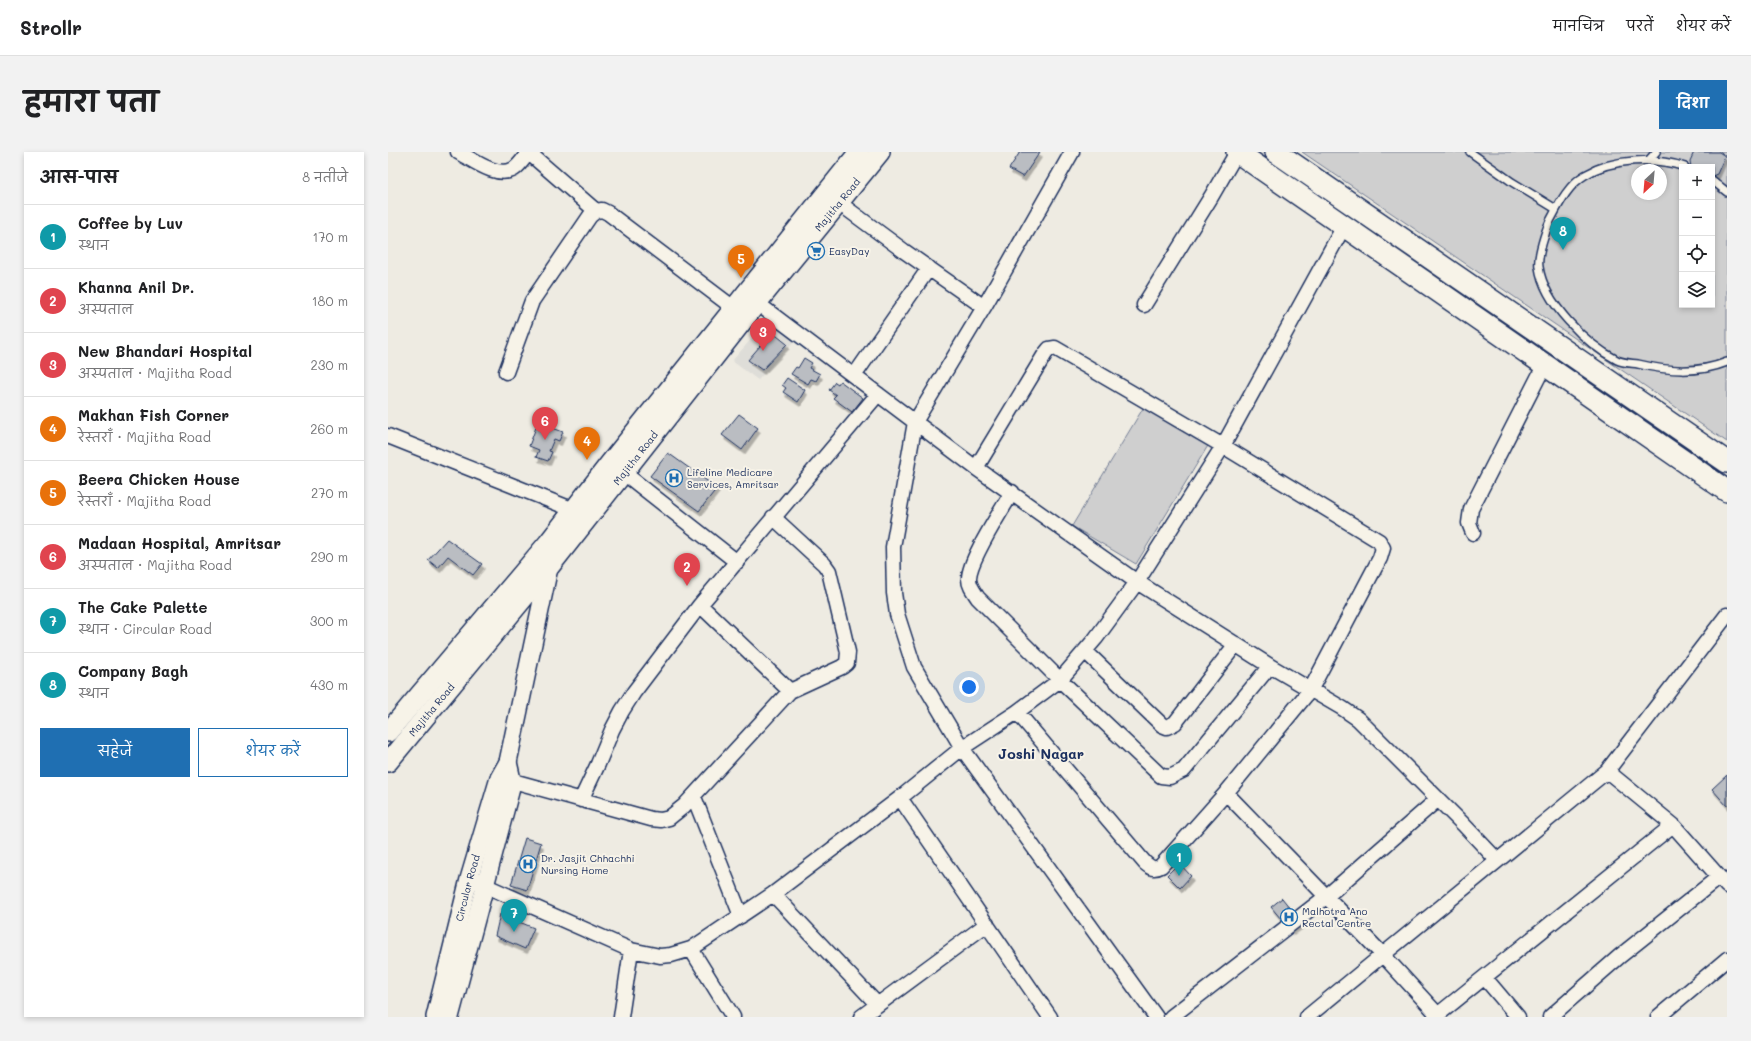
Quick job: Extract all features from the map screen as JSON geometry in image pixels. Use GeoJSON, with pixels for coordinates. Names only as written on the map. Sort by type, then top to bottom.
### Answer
{"type":"FeatureCollection","features":[{"type":"Feature","properties":{"kind":"main road","name":"Majitha Road"},"geometry":{"type":"LineString","coordinates":[[388,762],[551,565],[757,304],[832,197],[859,152]]}},
{"type":"Feature","properties":{"kind":"main road","name":"Majitha Road"},"geometry":{"type":"LineString","coordinates":[[388,732],[548,543],[734,308],[832,197],[880,152]]}},
{"type":"Feature","properties":{"kind":"main road"},"geometry":{"type":"LineString","coordinates":[[1237,152],[1727,491]]}},
{"type":"Feature","properties":{"kind":"main road"},"geometry":{"type":"LineString","coordinates":[[1288,158],[1580,362],[1727,462]]}},
{"type":"Feature","properties":{"kind":"street"},"geometry":{"type":"LineString","coordinates":[[458,152],[495,171],[506,172],[513,169],[529,152],[596,211]]}},
{"type":"Feature","properties":{"kind":"street"},"geometry":{"type":"LineString","coordinates":[[1072,152],[984,307],[915,422],[893,547],[894,593],[897,614],[914,667],[962,748],[1156,1017]]}},
{"type":"Feature","properties":{"kind":"street"},"geometry":{"type":"LineString","coordinates":[[1144,305],[1212,197],[1237,152]]}},
{"type":"Feature","properties":{"kind":"street"},"geometry":{"type":"LineString","coordinates":[[832,197],[984,307]]}},
{"type":"Feature","properties":{"kind":"street"},"geometry":{"type":"LineString","coordinates":[[506,372],[532,301],[590,216],[596,211],[602,210],[608,213],[734,308]]}},
{"type":"Feature","properties":{"kind":"street"},"geometry":{"type":"LineString","coordinates":[[477,882],[631,950],[660,956],[671,955],[691,949],[773,894],[900,798],[962,748],[1017,712],[1060,680],[1085,651],[1137,582],[1222,446],[1344,226]]}},
{"type":"Feature","properties":{"kind":"street"},"geometry":{"type":"LineString","coordinates":[[854,376],[929,268]]}},
{"type":"Feature","properties":{"kind":"street"},"geometry":{"type":"LineString","coordinates":[[757,304],[976,468],[1012,492],[1137,582],[1270,666],[1312,689],[1358,719],[1497,860]]}},
{"type":"Feature","properties":{"kind":"street"},"geometry":{"type":"LineString","coordinates":[[976,468],[1045,354],[1052,348],[1059,350],[1222,446],[1379,541],[1383,548],[1380,558],[1312,689],[1226,793],[1160,866],[1156,868],[1151,868],[1140,857],[1017,712]]}},
{"type":"Feature","properties":{"kind":"street"},"geometry":{"type":"LineString","coordinates":[[1567,379],[1580,362]]}},
{"type":"Feature","properties":{"kind":"street"},"geometry":{"type":"LineString","coordinates":[[1473,533],[1469,523],[1471,509],[1545,364]]}},
{"type":"Feature","properties":{"kind":"street"},"geometry":{"type":"LineString","coordinates":[[582,800],[622,711],[634,692],[700,605],[878,394]]}},
{"type":"Feature","properties":{"kind":"street"},"geometry":{"type":"LineString","coordinates":[[388,436],[574,510]]}},
{"type":"Feature","properties":{"kind":"street"},"geometry":{"type":"LineString","coordinates":[[624,473],[737,562]]}},
{"type":"Feature","properties":{"kind":"street"},"geometry":{"type":"LineString","coordinates":[[1012,492],[972,563],[968,580],[978,598],[1060,680],[1161,776],[1170,777],[1184,770],[1270,666]]}},
{"type":"Feature","properties":{"kind":"street"},"geometry":{"type":"LineString","coordinates":[[506,779],[651,819],[661,820],[669,818],[676,814],[694,797],[790,690],[842,667],[847,663],[848,652],[829,571],[824,564],[773,517]]}},
{"type":"Feature","properties":{"kind":"street","name":"Circular Road"},"geometry":{"type":"LineString","coordinates":[[435,1017],[477,882],[506,779],[508,762],[551,565],[548,543]]}},
{"type":"Feature","properties":{"kind":"street"},"geometry":{"type":"LineString","coordinates":[[700,605],[790,690]]}},
{"type":"Feature","properties":{"kind":"street"},"geometry":{"type":"LineString","coordinates":[[1307,1017],[1607,771],[1727,615]]}},
{"type":"Feature","properties":{"kind":"street"},"geometry":{"type":"LineString","coordinates":[[1085,651],[1162,725],[1167,727],[1175,723],[1236,644]]}},
{"type":"Feature","properties":{"kind":"street"},"geometry":{"type":"LineString","coordinates":[[1550,1017],[1620,956],[1723,882],[1673,825],[1607,771]]}},
{"type":"Feature","properties":{"kind":"street"},"geometry":{"type":"LineString","coordinates":[[1226,793],[1382,954],[1436,1016],[1673,825]]}},
{"type":"Feature","properties":{"kind":"street"},"geometry":{"type":"LineString","coordinates":[[694,797],[741,916]]}},
{"type":"Feature","properties":{"kind":"street"},"geometry":{"type":"LineString","coordinates":[[900,798],[1050,1017]]}},
{"type":"Feature","properties":{"kind":"street"},"geometry":{"type":"LineString","coordinates":[[1171,1017],[1327,896],[1438,799]]}},
{"type":"Feature","properties":{"kind":"street","name":"Circular Road"},"geometry":{"type":"LineString","coordinates":[[450,1017],[477,882]]}},
{"type":"Feature","properties":{"kind":"street"},"geometry":{"type":"LineString","coordinates":[[773,894],[877,1004]]}},
{"type":"Feature","properties":{"kind":"street"},"geometry":{"type":"LineString","coordinates":[[861,1017],[987,924]]}},
{"type":"Feature","properties":{"kind":"street"},"geometry":{"type":"LineString","coordinates":[[691,949],[733,1017]]}},
{"type":"Feature","properties":{"kind":"street"},"geometry":{"type":"LineString","coordinates":[[621,1017],[631,950]]}},
{"type":"Feature","properties":{"kind":"street"},"geometry":{"type":"LineString","coordinates":[[1658,1017],[1727,959]]}},
{"type":"Feature","properties":{"kind":"street"},"geometry":{"type":"LineString","coordinates":[[1485,978],[1518,1017]]}},
{"type":"Feature","properties":{"kind":"lane"},"geometry":{"type":"LineString","coordinates":[[1470,152],[1512,182],[1556,210]]}},
{"type":"Feature","properties":{"kind":"lane"},"geometry":{"type":"LineString","coordinates":[[1648,161],[1656,152]]}},
{"type":"Feature","properties":{"kind":"lane"},"geometry":{"type":"LineString","coordinates":[[1679,165],[1648,161],[1615,162],[1585,175],[1571,188],[1556,210],[1545,232],[1539,267],[1550,299],[1568,321],[1593,344],[1618,361],[1671,371],[1697,369],[1727,362]]}},
{"type":"Feature","properties":{"kind":"lane"},"geometry":{"type":"LineString","coordinates":[[1715,182],[1727,192]]}},
{"type":"Feature","properties":{"kind":"shaded area"},"geometry":{"type":"Polygon","coordinates":[[[1302,152],[1727,152],[1727,442],[1302,152]]]}},
{"type":"Feature","properties":{"kind":"shaded area"},"geometry":{"type":"Polygon","coordinates":[[[767,321],[794,341],[758,380],[732,361],[767,321]]]}},
{"type":"Feature","properties":{"kind":"shaded area"},"geometry":{"type":"Polygon","coordinates":[[[1145,405],[1209,444],[1136,564],[1072,526],[1145,405]]]}},
{"type":"Feature","properties":{"kind":"building"},"geometry":{"type":"Polygon","coordinates":[[[1020,152],[1040,152],[1023,177],[1009,169],[1020,152]]]}},
{"type":"Feature","properties":{"kind":"building"},"geometry":{"type":"Polygon","coordinates":[[[1694,152],[1719,152],[1725,156],[1717,174],[1715,175],[1715,164],[1690,164],[1690,161],[1694,152]]]}},
{"type":"Feature","properties":{"kind":"building"},"geometry":{"type":"Polygon","coordinates":[[[772,332],[787,344],[762,370],[748,360],[772,332]]]}},
{"type":"Feature","properties":{"kind":"building"},"geometry":{"type":"Polygon","coordinates":[[[804,358],[812,363],[809,368],[820,374],[816,381],[811,379],[808,384],[791,374],[796,367],[798,368],[804,358]]]}},
{"type":"Feature","properties":{"kind":"building"},"geometry":{"type":"Polygon","coordinates":[[[787,378],[805,390],[798,402],[783,392],[786,388],[782,385],[787,378]]]}},
{"type":"Feature","properties":{"kind":"building"},"geometry":{"type":"Polygon","coordinates":[[[840,381],[863,398],[852,412],[833,398],[836,395],[829,390],[835,382],[838,384],[840,381]]]}},
{"type":"Feature","properties":{"kind":"building"},"geometry":{"type":"Polygon","coordinates":[[[739,414],[758,428],[742,450],[722,435],[739,414]]]}},
{"type":"Feature","properties":{"kind":"building"},"geometry":{"type":"Polygon","coordinates":[[[538,422],[563,432],[559,441],[554,439],[549,451],[552,452],[548,461],[536,457],[539,450],[529,446],[538,422]]]}},
{"type":"Feature","properties":{"kind":"building"},"geometry":{"type":"Polygon","coordinates":[[[668,453],[717,488],[699,511],[650,476],[668,453]]]}},
{"type":"Feature","properties":{"kind":"building"},"geometry":{"type":"Polygon","coordinates":[[[447,539],[482,564],[473,575],[448,556],[438,568],[428,560],[447,539]]]}},
{"type":"Feature","properties":{"kind":"building"},"geometry":{"type":"Polygon","coordinates":[[[1727,775],[1727,806],[1712,789],[1727,775]]]}},
{"type":"Feature","properties":{"kind":"building"},"geometry":{"type":"Polygon","coordinates":[[[525,838],[541,843],[527,890],[511,885],[525,838]]]}},
{"type":"Feature","properties":{"kind":"building"},"geometry":{"type":"Polygon","coordinates":[[[1179,863],[1191,876],[1180,888],[1167,875],[1179,863]]]}},
{"type":"Feature","properties":{"kind":"building"},"geometry":{"type":"Polygon","coordinates":[[[1282,898],[1302,923],[1291,931],[1271,907],[1282,898]]]}},
{"type":"Feature","properties":{"kind":"building"},"geometry":{"type":"Polygon","coordinates":[[[500,914],[534,928],[525,949],[495,936],[500,914]]]}},
{"type":"Feature","properties":{"kind":"place","name":"Company Bagh"},"geometry":{"type":"Point","coordinates":[1563,250]}},
{"type":"Feature","properties":{"kind":"place","name":"EasyDay"},"geometry":{"type":"Point","coordinates":[816,251]}},
{"type":"Feature","properties":{"kind":"place","name":"Beera Chicken House"},"geometry":{"type":"Point","coordinates":[741,278]}},
{"type":"Feature","properties":{"kind":"place","name":"New Bhandari Hospital"},"geometry":{"type":"Point","coordinates":[763,351]}},
{"type":"Feature","properties":{"kind":"place","name":"Madaan Hospital, Amritsar"},"geometry":{"type":"Point","coordinates":[545,440]}},
{"type":"Feature","properties":{"kind":"place","name":"Makhan Fish Corner"},"geometry":{"type":"Point","coordinates":[587,460]}},
{"type":"Feature","properties":{"kind":"place","name":"Lifeline Medicare Services, Amritsar"},"geometry":{"type":"Point","coordinates":[674,478]}},
{"type":"Feature","properties":{"kind":"place","name":"Khanna Anil Dr."},"geometry":{"type":"Point","coordinates":[687,586]}},
{"type":"Feature","properties":{"kind":"place","name":"Dr. Jasjit Chhachhi Nursing Home"},"geometry":{"type":"Point","coordinates":[528,864]}},
{"type":"Feature","properties":{"kind":"place","name":"Coffee by Luv"},"geometry":{"type":"Point","coordinates":[1179,876]}},
{"type":"Feature","properties":{"kind":"place","name":"Malhotra Ano Rectal Centre"},"geometry":{"type":"Point","coordinates":[1289,917]}},
{"type":"Feature","properties":{"kind":"place","name":"The Cake Palette"},"geometry":{"type":"Point","coordinates":[514,932]}},
{"type":"Feature","properties":{"kind":"district","name":"Joshi Nagar"},"geometry":{"type":"Point","coordinates":[1041,753]}}]}
